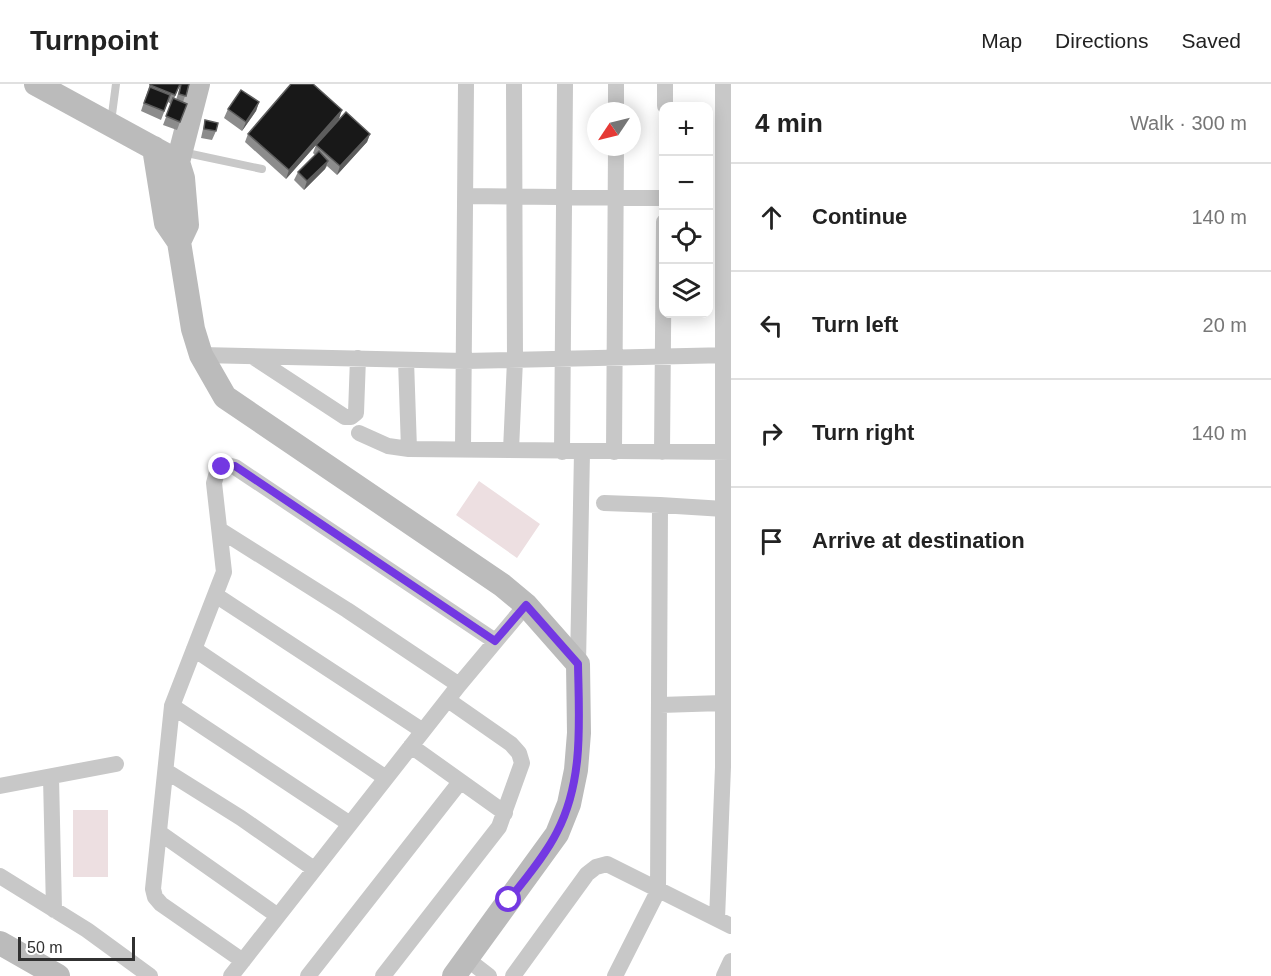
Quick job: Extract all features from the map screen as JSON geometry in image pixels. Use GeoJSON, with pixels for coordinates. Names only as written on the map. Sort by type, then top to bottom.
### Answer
{"type":"FeatureCollection","features":[{"type":"Feature","properties":{"kind":"street"},"geometry":{"type":"LineString","coordinates":[[36,84],[154,148],[179,157]]}},
{"type":"Feature","properties":{"kind":"street"},"geometry":{"type":"LineString","coordinates":[[179,242],[187,225],[179,157],[198,84]]}},
{"type":"Feature","properties":{"kind":"street"},"geometry":{"type":"LineString","coordinates":[[463,449],[466,84]]}},
{"type":"Feature","properties":{"kind":"street"},"geometry":{"type":"LineString","coordinates":[[511,450],[515,360],[514,84]]}},
{"type":"Feature","properties":{"kind":"street"},"geometry":{"type":"LineString","coordinates":[[562,452],[566,199],[565,84]]}},
{"type":"Feature","properties":{"kind":"street"},"geometry":{"type":"LineString","coordinates":[[616,84],[616,102]]}},
{"type":"Feature","properties":{"kind":"street"},"geometry":{"type":"LineString","coordinates":[[665,84],[665,102]]}},
{"type":"Feature","properties":{"kind":"street"},"geometry":{"type":"LineString","coordinates":[[513,976],[587,874],[596,867],[607,864],[725,922],[727,767],[723,703],[727,610],[724,509],[728,452],[728,355],[721,197],[723,84]]}},
{"type":"Feature","properties":{"kind":"street"},"geometry":{"type":"LineString","coordinates":[[154,148],[166,224],[179,242],[193,329],[201,355],[225,397],[502,585],[526,605],[578,664]]}},
{"type":"Feature","properties":{"kind":"street"},"geometry":{"type":"LineString","coordinates":[[614,452],[616,156]]}},
{"type":"Feature","properties":{"kind":"street"},"geometry":{"type":"LineString","coordinates":[[466,196],[566,199],[659,198]]}},
{"type":"Feature","properties":{"kind":"street"},"geometry":{"type":"LineString","coordinates":[[662,264],[662,452]]}},
{"type":"Feature","properties":{"kind":"street"},"geometry":{"type":"LineString","coordinates":[[201,355],[465,361],[728,355]]}},
{"type":"Feature","properties":{"kind":"street"},"geometry":{"type":"LineString","coordinates":[[255,358],[345,417],[351,417],[356,413],[358,358]]}},
{"type":"Feature","properties":{"kind":"street"},"geometry":{"type":"LineString","coordinates":[[406,360],[409,449]]}},
{"type":"Feature","properties":{"kind":"street"},"geometry":{"type":"LineString","coordinates":[[359,433],[388,446],[409,449],[728,452]]}},
{"type":"Feature","properties":{"kind":"street"},"geometry":{"type":"LineString","coordinates":[[489,976],[461,967],[557,834],[569,804],[576,770],[579,733],[582,452]]}},
{"type":"Feature","properties":{"kind":"street"},"geometry":{"type":"LineString","coordinates":[[243,961],[155,897],[172,706],[217,596],[224,572],[215,477],[222,467],[235,466],[495,641]]}},
{"type":"Feature","properties":{"kind":"street"},"geometry":{"type":"LineString","coordinates":[[604,503],[724,509]]}},
{"type":"Feature","properties":{"kind":"street"},"geometry":{"type":"LineString","coordinates":[[615,976],[658,891],[660,505]]}},
{"type":"Feature","properties":{"kind":"street"},"geometry":{"type":"LineString","coordinates":[[220,530],[347,610],[459,685]]}},
{"type":"Feature","properties":{"kind":"street"},"geometry":{"type":"LineString","coordinates":[[217,596],[423,731]]}},
{"type":"Feature","properties":{"kind":"street"},"geometry":{"type":"LineString","coordinates":[[231,976],[459,685],[526,605]]}},
{"type":"Feature","properties":{"kind":"street"},"geometry":{"type":"LineString","coordinates":[[194,649],[386,778]]}},
{"type":"Feature","properties":{"kind":"street"},"geometry":{"type":"LineString","coordinates":[[383,976],[499,827],[522,763],[519,753],[511,744],[448,700]]}},
{"type":"Feature","properties":{"kind":"street"},"geometry":{"type":"LineString","coordinates":[[660,705],[723,703]]}},
{"type":"Feature","properties":{"kind":"street"},"geometry":{"type":"LineString","coordinates":[[172,706],[350,824]]}},
{"type":"Feature","properties":{"kind":"street"},"geometry":{"type":"LineString","coordinates":[[411,746],[505,813]]}},
{"type":"Feature","properties":{"kind":"street"},"geometry":{"type":"LineString","coordinates":[[0,786],[116,764]]}},
{"type":"Feature","properties":{"kind":"street"},"geometry":{"type":"LineString","coordinates":[[166,771],[241,818],[314,869]]}},
{"type":"Feature","properties":{"kind":"street"},"geometry":{"type":"LineString","coordinates":[[51,777],[54,910]]}},
{"type":"Feature","properties":{"kind":"street"},"geometry":{"type":"LineString","coordinates":[[308,976],[460,782]]}},
{"type":"Feature","properties":{"kind":"street"},"geometry":{"type":"LineString","coordinates":[[160,833],[278,915]]}},
{"type":"Feature","properties":{"kind":"street"},"geometry":{"type":"LineString","coordinates":[[0,876],[150,976]]}},
{"type":"Feature","properties":{"kind":"street"},"geometry":{"type":"LineString","coordinates":[[0,943],[58,976]]}},
{"type":"Feature","properties":{"kind":"street"},"geometry":{"type":"LineString","coordinates":[[724,976],[731,961]]}},
{"type":"Feature","properties":{"kind":"lane"},"geometry":{"type":"LineString","coordinates":[[110,125],[116,84]]}},
{"type":"Feature","properties":{"kind":"lane"},"geometry":{"type":"LineString","coordinates":[[179,157],[262,169]]}},
{"type":"Feature","properties":{"kind":"shaded area"},"geometry":{"type":"Polygon","coordinates":[[[479,481],[540,524],[517,558],[456,515],[479,481]]]}},
{"type":"Feature","properties":{"kind":"shaded area"},"geometry":{"type":"Polygon","coordinates":[[[73,810],[108,810],[108,877],[73,877],[73,810]]]}},
{"type":"Feature","properties":{"kind":"building"},"geometry":{"type":"Polygon","coordinates":[[[150,84],[180,84],[175,95],[150,84]]]}},
{"type":"Feature","properties":{"kind":"building"},"geometry":{"type":"Polygon","coordinates":[[[181,84],[189,84],[186,96],[179,94],[181,84]]]}},
{"type":"Feature","properties":{"kind":"building"},"geometry":{"type":"Polygon","coordinates":[[[291,84],[313,84],[342,110],[289,170],[248,134],[291,84]]]}},
{"type":"Feature","properties":{"kind":"building"},"geometry":{"type":"Polygon","coordinates":[[[150,87],[170,95],[164,111],[144,103],[150,87]]]}},
{"type":"Feature","properties":{"kind":"building"},"geometry":{"type":"Polygon","coordinates":[[[241,90],[259,102],[246,122],[228,109],[241,90]]]}},
{"type":"Feature","properties":{"kind":"building"},"geometry":{"type":"Polygon","coordinates":[[[173,98],[187,104],[180,122],[166,116],[173,98]]]}},
{"type":"Feature","properties":{"kind":"building"},"geometry":{"type":"Polygon","coordinates":[[[346,112],[370,134],[340,166],[316,145],[346,112]]]}},
{"type":"Feature","properties":{"kind":"building"},"geometry":{"type":"Polygon","coordinates":[[[205,120],[218,123],[216,131],[204,129],[205,120]]]}},
{"type":"Feature","properties":{"kind":"building"},"geometry":{"type":"Polygon","coordinates":[[[319,151],[328,161],[307,181],[298,172],[319,151]]]}},
{"type":"Feature","properties":{"kind":"route"},"geometry":{"type":"LineString","coordinates":[[222,467],[235,466],[495,641],[526,605],[578,664],[579,733],[576,770],[569,804],[557,834],[509,900]]}}]}
